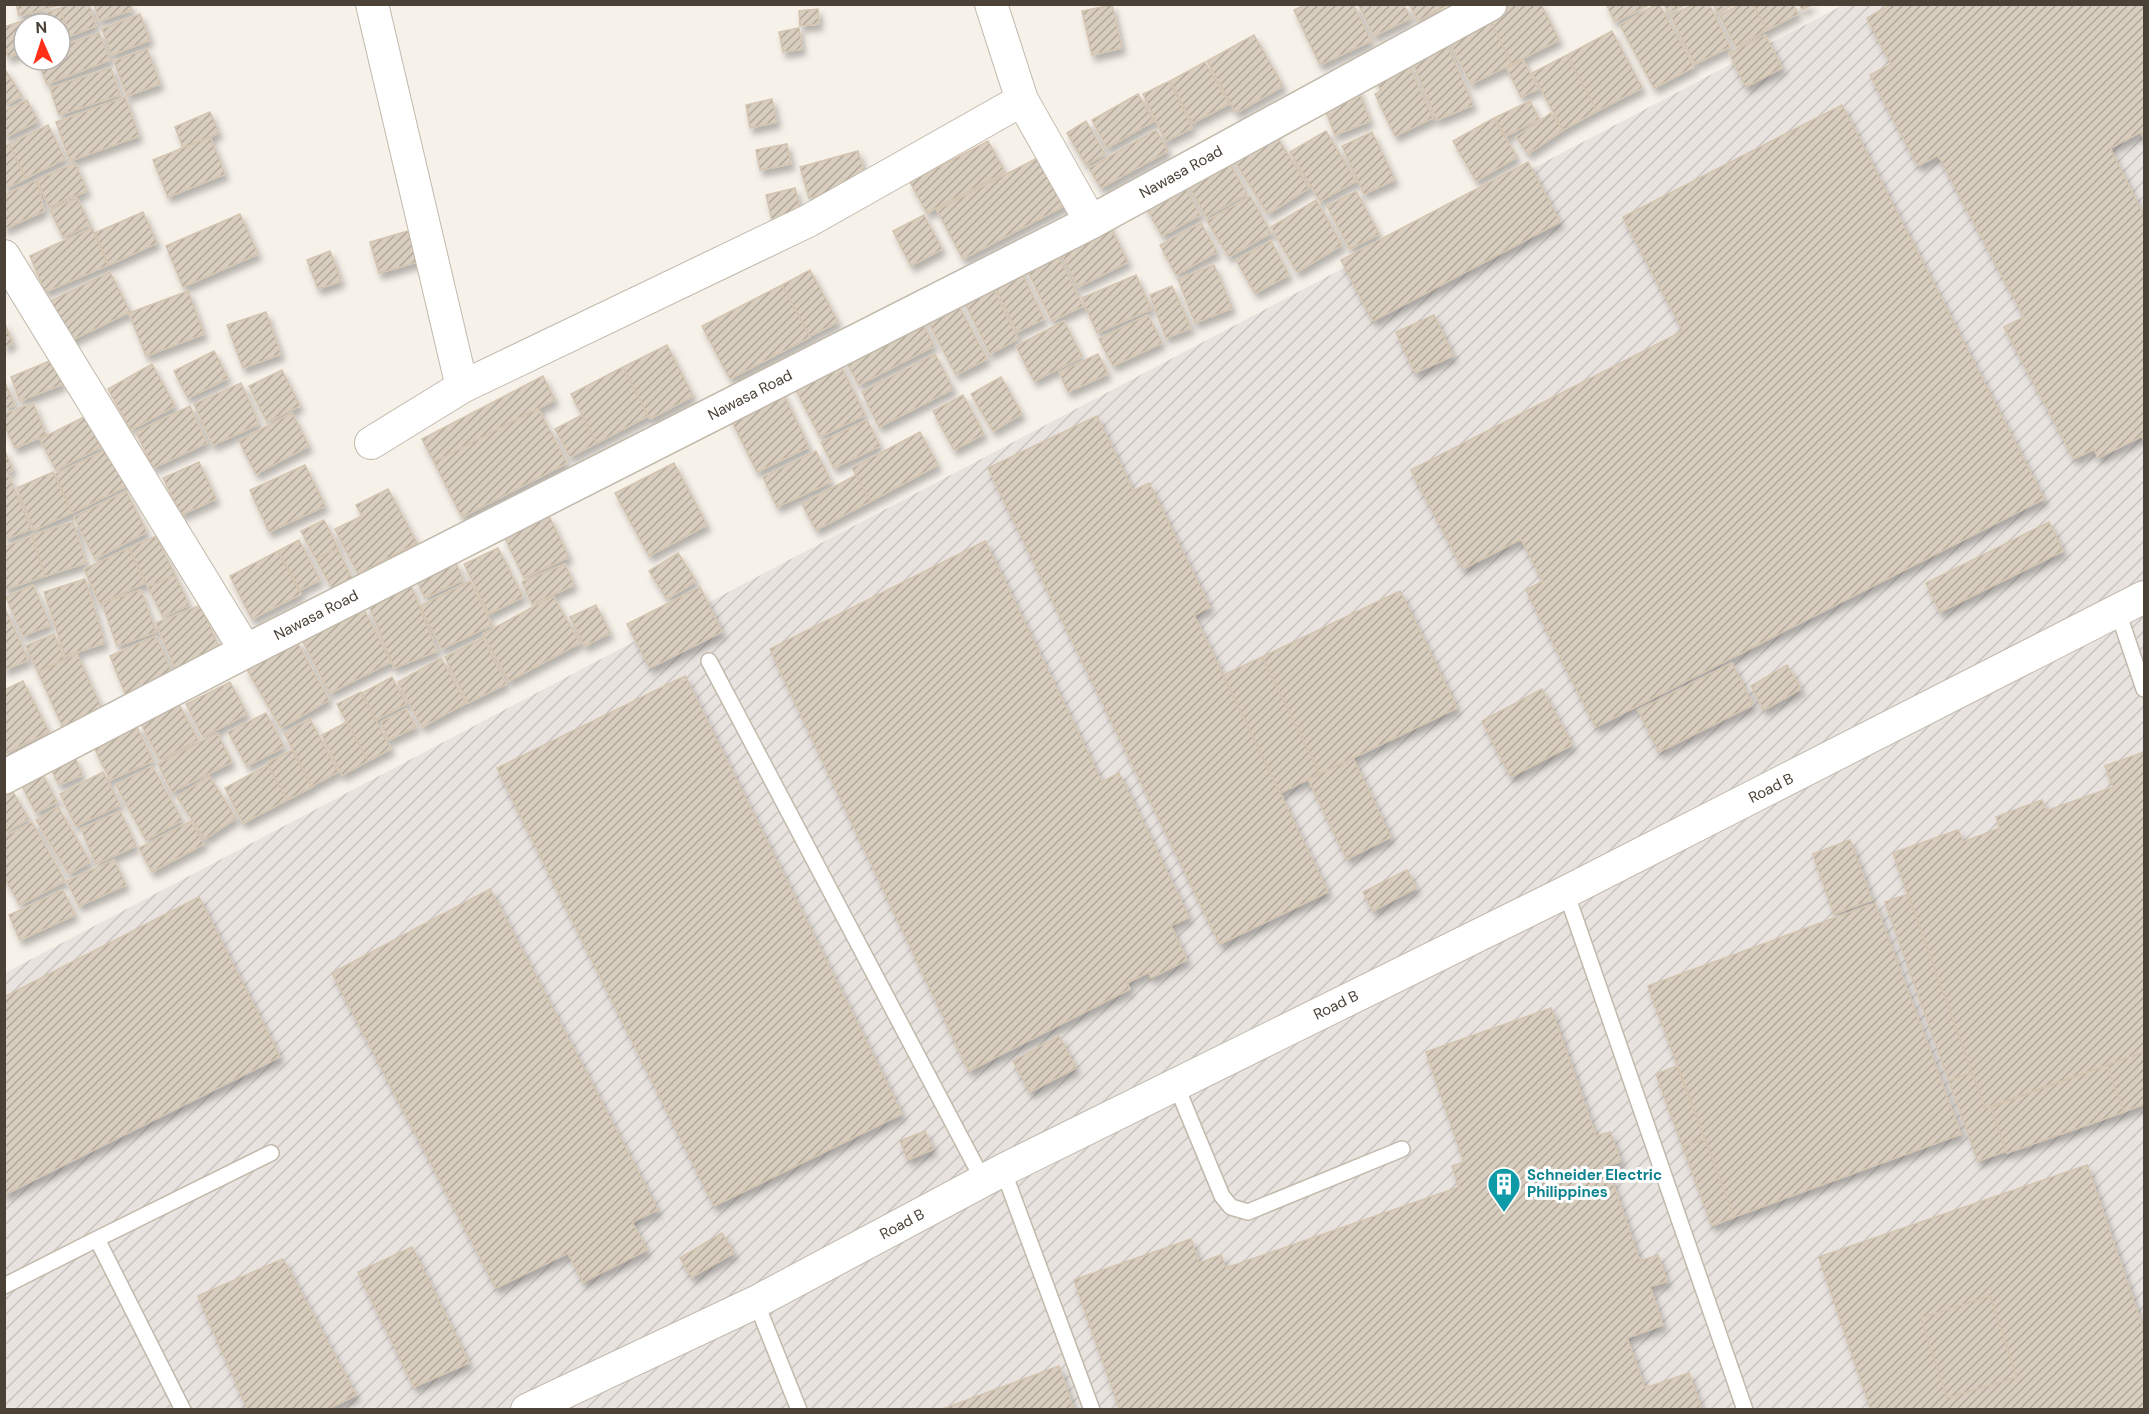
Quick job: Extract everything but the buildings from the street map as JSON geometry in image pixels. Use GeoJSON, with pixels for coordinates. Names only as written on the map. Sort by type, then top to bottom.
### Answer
{"type":"FeatureCollection","features":[{"type":"Feature","properties":{"kind":"street"},"geometry":{"type":"LineString","coordinates":[[372,4],[462,387]]}},
{"type":"Feature","properties":{"kind":"street"},"geometry":{"type":"LineString","coordinates":[[991,4],[1022,100],[1091,222]]}},
{"type":"Feature","properties":{"kind":"street","name":"Nawasa Road"},"geometry":{"type":"LineString","coordinates":[[4,777],[246,651],[1091,222],[1490,4]]}},
{"type":"Feature","properties":{"kind":"street"},"geometry":{"type":"LineString","coordinates":[[371,443],[462,387],[808,221],[1022,100]]}},
{"type":"Feature","properties":{"kind":"street"},"geometry":{"type":"LineString","coordinates":[[4,256],[246,651]]}},
{"type":"Feature","properties":{"kind":"street","name":"Road B"},"geometry":{"type":"LineString","coordinates":[[526,1410],[756,1302],[993,1175],[1566,892],[2131,605]]}},
{"type":"Feature","properties":{"kind":"lane"},"geometry":{"type":"LineString","coordinates":[[2131,605],[2145,689]]}},
{"type":"Feature","properties":{"kind":"lane"},"geometry":{"type":"LineString","coordinates":[[709,660],[993,1175],[1092,1410]]}},
{"type":"Feature","properties":{"kind":"lane"},"geometry":{"type":"LineString","coordinates":[[1566,892],[1745,1410]]}},
{"type":"Feature","properties":{"kind":"lane"},"geometry":{"type":"LineString","coordinates":[[1176,1085],[1222,1196],[1231,1207],[1248,1212],[1402,1149]]}},
{"type":"Feature","properties":{"kind":"lane"},"geometry":{"type":"LineString","coordinates":[[4,1286],[271,1153]]}},
{"type":"Feature","properties":{"kind":"lane"},"geometry":{"type":"LineString","coordinates":[[97,1239],[183,1410]]}},
{"type":"Feature","properties":{"kind":"lane"},"geometry":{"type":"LineString","coordinates":[[756,1302],[799,1410]]}},
{"type":"Feature","properties":{"kind":"shaded area"},"geometry":{"type":"Polygon","coordinates":[[[1843,5],[2144,5],[2144,1409],[5,1410],[5,973],[1843,5]]]}},
{"type":"Feature","properties":{"kind":"place","name":"Schneider Electric Philippines"},"geometry":{"type":"Point","coordinates":[1504,1213]}}]}
